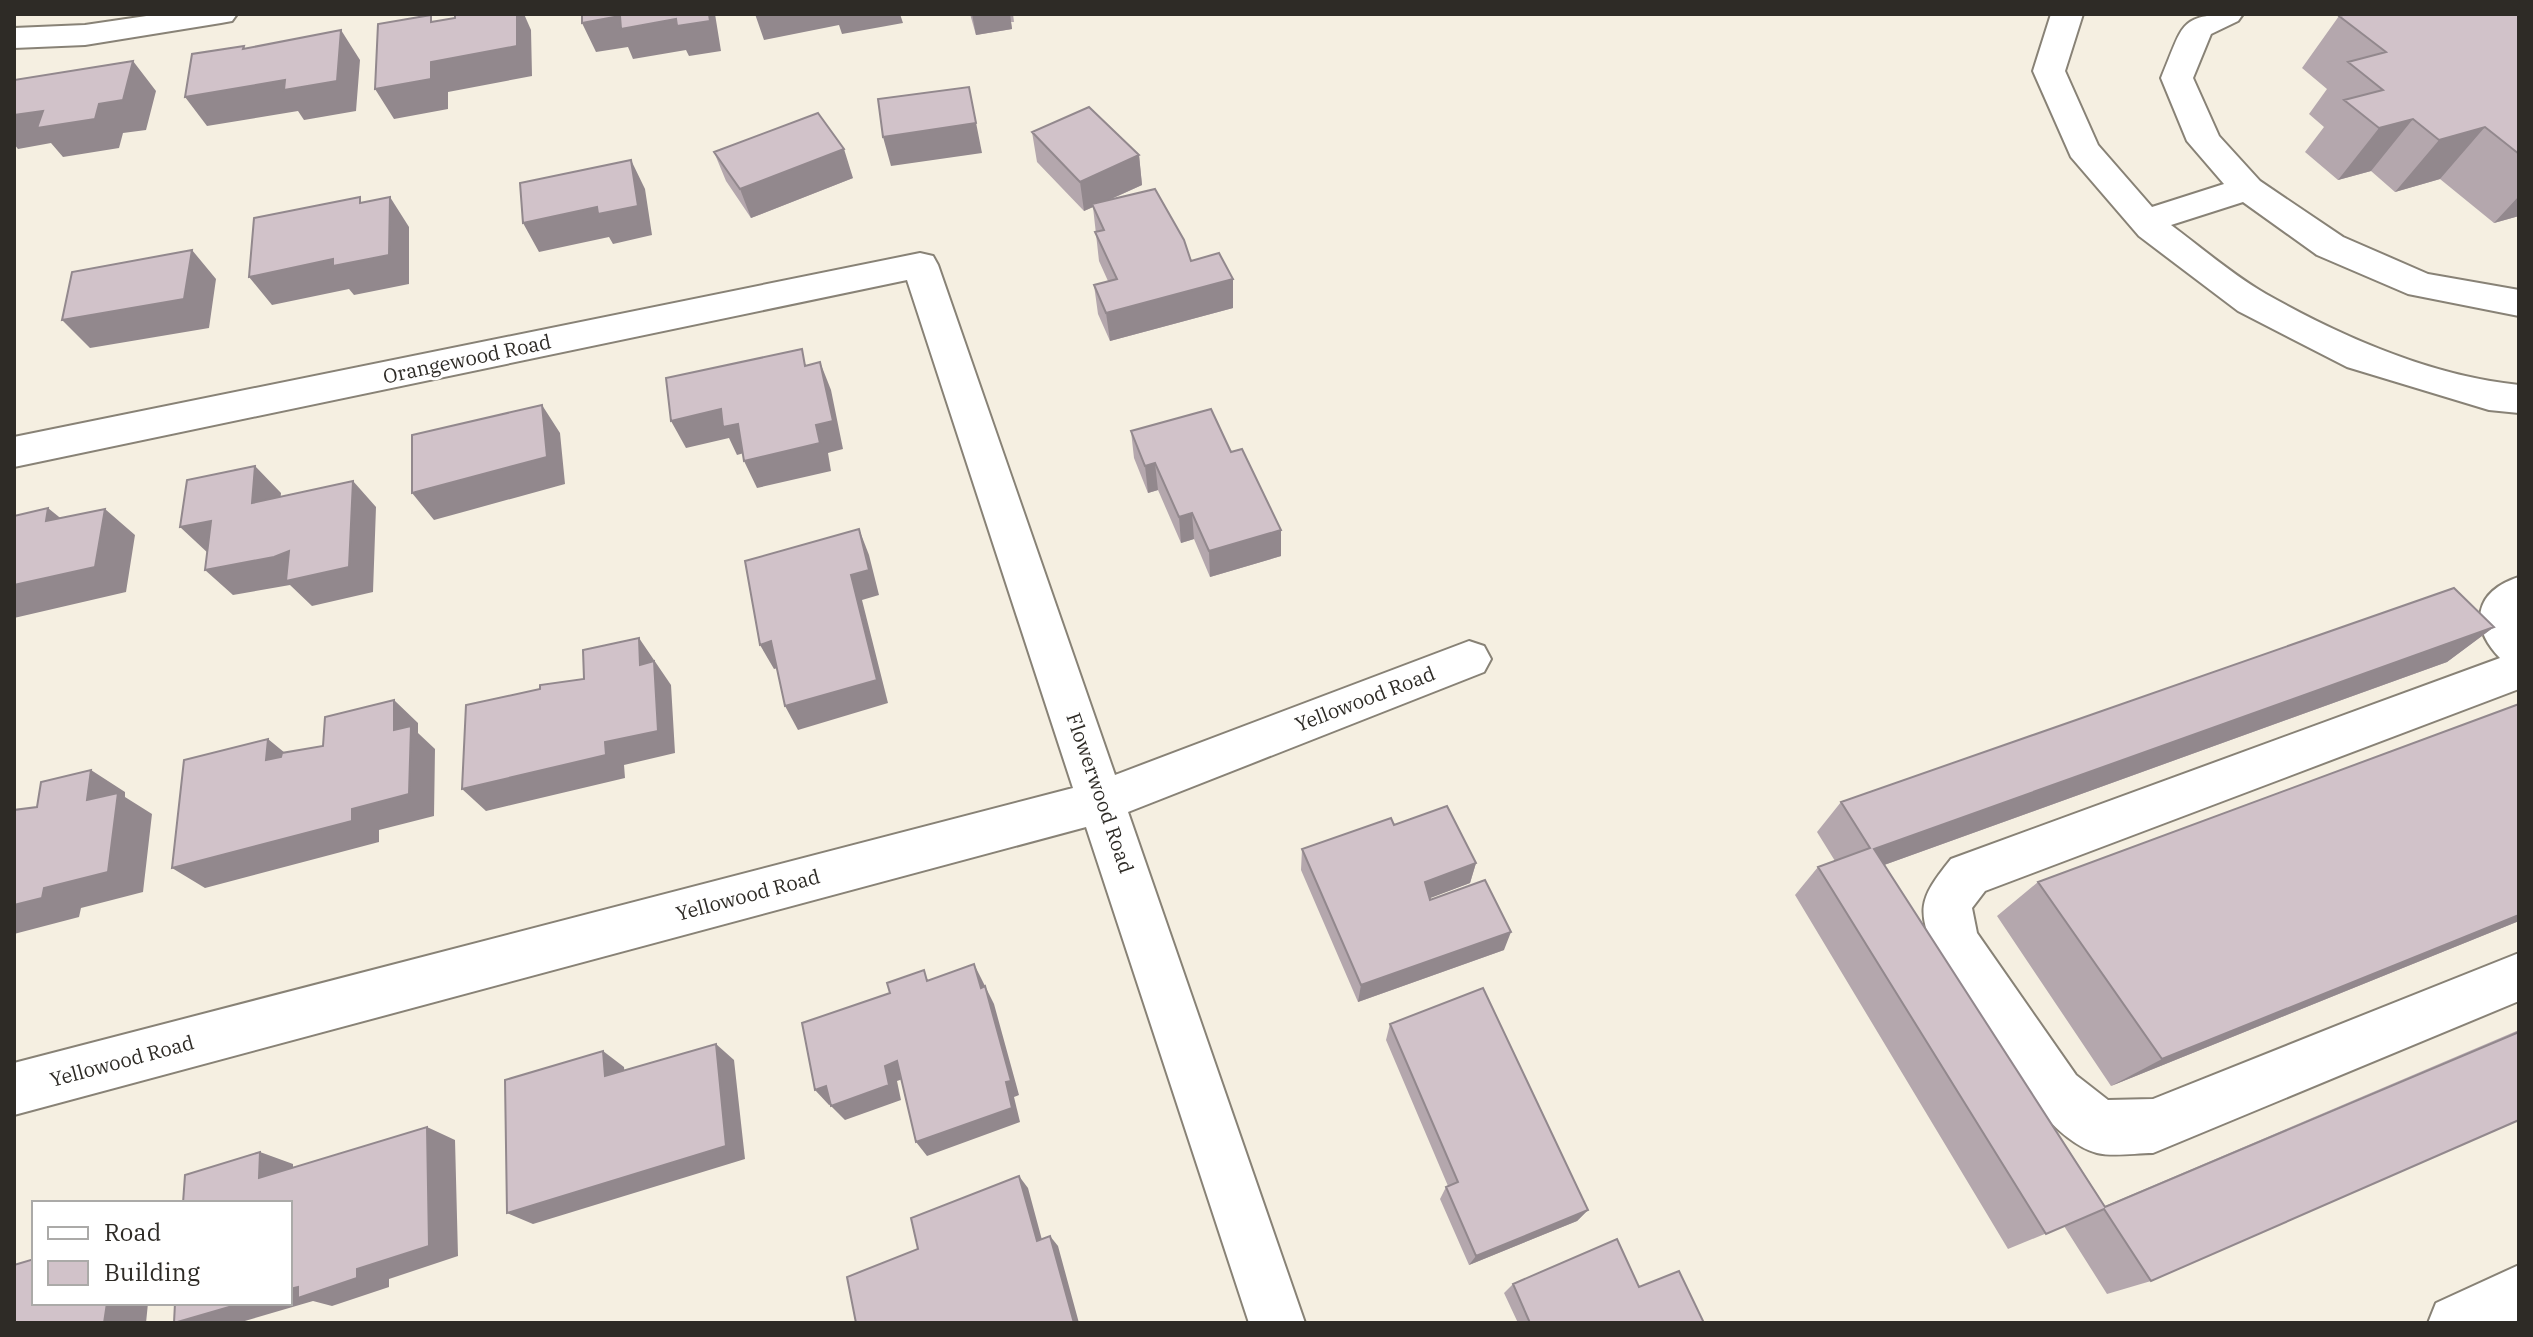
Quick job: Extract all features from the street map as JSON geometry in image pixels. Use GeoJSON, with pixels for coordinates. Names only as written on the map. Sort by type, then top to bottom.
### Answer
{"type":"FeatureCollection","features":[{"type":"Feature","properties":{"kind":"street"},"geometry":{"type":"LineString","coordinates":[[14,38],[85,35],[221,14]]}},
{"type":"Feature","properties":{"kind":"street"},"geometry":{"type":"LineString","coordinates":[[2067,14],[2049,71],[2083,149],[2145,221],[2251,302],[2360,357],[2489,396],[2519,399]]}},
{"type":"Feature","properties":{"kind":"street"},"geometry":{"type":"LineString","coordinates":[[2227,14],[2198,29],[2177,78],[2204,141],[2248,189],[2330,246],[2421,285],[2519,303]]}},
{"type":"Feature","properties":{"kind":"street"},"geometry":{"type":"LineString","coordinates":[[2145,221],[2248,189]]}},
{"type":"Feature","properties":{"kind":"street","name":"Orangewood Road"},"geometry":{"type":"LineString","coordinates":[[14,452],[920,265]]}},
{"type":"Feature","properties":{"kind":"street","name":"Flowerwood Road"},"geometry":{"type":"LineString","coordinates":[[920,265],[1277,1323]]}},
{"type":"Feature","properties":{"kind":"street"},"geometry":{"type":"LineString","coordinates":[[2519,594],[2501,609],[2504,634],[2519,649]]}},
{"type":"Feature","properties":{"kind":"street","name":"Yellowood Road"},"geometry":{"type":"LineString","coordinates":[[14,1089],[1103,801],[1469,659]]}},
{"type":"Feature","properties":{"kind":"street"},"geometry":{"type":"LineString","coordinates":[[2519,670],[1968,875],[1946,903],[1955,942],[2057,1094],[2099,1127],[2153,1126],[2519,977]]}},
{"type":"Feature","properties":{"kind":"street"},"geometry":{"type":"LineString","coordinates":[[2456,1323],[2519,1293]]}},
{"type":"Feature","properties":{"kind":"building"},"geometry":{"type":"Polygon","coordinates":[[[455,14],[517,14],[517,46],[431,62],[431,79],[375,89],[378,24],[431,15],[431,22],[455,18],[455,14]]]}},
{"type":"Feature","properties":{"kind":"building"},"geometry":{"type":"Polygon","coordinates":[[[582,14],[709,14],[710,21],[677,26],[676,19],[621,29],[620,16],[582,23],[582,14]]]}},
{"type":"Feature","properties":{"kind":"building"},"geometry":{"type":"Polygon","coordinates":[[[2519,14],[2519,154],[2485,127],[2439,140],[2413,119],[2379,128],[2344,100],[2383,90],[2348,62],[2386,52],[2339,16],[2519,14]]]}},
{"type":"Feature","properties":{"kind":"building"},"geometry":{"type":"Polygon","coordinates":[[[341,30],[337,81],[284,90],[285,80],[185,97],[192,54],[244,46],[243,49],[341,30]]]}},
{"type":"Feature","properties":{"kind":"building"},"geometry":{"type":"Polygon","coordinates":[[[133,61],[123,100],[99,104],[95,119],[37,128],[43,111],[14,115],[14,80],[133,61]]]}},
{"type":"Feature","properties":{"kind":"building"},"geometry":{"type":"Polygon","coordinates":[[[969,87],[976,123],[883,137],[878,99],[969,87]]]}},
{"type":"Feature","properties":{"kind":"building"},"geometry":{"type":"Polygon","coordinates":[[[1089,107],[1139,155],[1080,182],[1032,132],[1089,107]]]}},
{"type":"Feature","properties":{"kind":"building"},"geometry":{"type":"Polygon","coordinates":[[[818,113],[844,149],[740,189],[714,152],[818,113]]]}},
{"type":"Feature","properties":{"kind":"building"},"geometry":{"type":"Polygon","coordinates":[[[631,160],[638,206],[598,214],[597,207],[523,223],[520,183],[631,160]]]}},
{"type":"Feature","properties":{"kind":"building"},"geometry":{"type":"Polygon","coordinates":[[[1155,189],[1184,240],[1191,261],[1219,253],[1233,279],[1106,313],[1094,285],[1117,279],[1095,232],[1104,230],[1092,204],[1155,189]]]}},
{"type":"Feature","properties":{"kind":"building"},"geometry":{"type":"Polygon","coordinates":[[[360,197],[360,203],[390,197],[389,255],[333,266],[333,259],[249,277],[254,218],[360,197]]]}},
{"type":"Feature","properties":{"kind":"building"},"geometry":{"type":"Polygon","coordinates":[[[192,250],[184,299],[62,320],[72,272],[192,250]]]}},
{"type":"Feature","properties":{"kind":"building"},"geometry":{"type":"Polygon","coordinates":[[[802,349],[805,366],[820,362],[833,421],[816,425],[820,443],[744,461],[738,424],[723,427],[721,409],[671,421],[666,378],[802,349]]]}},
{"type":"Feature","properties":{"kind":"building"},"geometry":{"type":"Polygon","coordinates":[[[542,405],[547,457],[412,493],[412,435],[542,405]]]}},
{"type":"Feature","properties":{"kind":"building"},"geometry":{"type":"Polygon","coordinates":[[[1211,409],[1231,452],[1242,449],[1281,530],[1209,551],[1192,513],[1179,517],[1155,463],[1145,466],[1131,431],[1211,409]]]}},
{"type":"Feature","properties":{"kind":"building"},"geometry":{"type":"Polygon","coordinates":[[[255,466],[252,503],[353,481],[349,567],[286,581],[289,551],[274,557],[205,570],[211,521],[180,527],[187,480],[255,466]]]}},
{"type":"Feature","properties":{"kind":"building"},"geometry":{"type":"Polygon","coordinates":[[[48,508],[46,521],[105,509],[95,567],[14,585],[14,516],[48,508]]]}},
{"type":"Feature","properties":{"kind":"building"},"geometry":{"type":"Polygon","coordinates":[[[859,529],[869,570],[851,575],[877,680],[785,706],[771,641],[760,645],[745,561],[859,529]]]}},
{"type":"Feature","properties":{"kind":"building"},"geometry":{"type":"Polygon","coordinates":[[[2454,588],[2494,627],[1874,849],[2105,1207],[2519,1032],[2519,1120],[2151,1281],[2104,1209],[2046,1234],[1818,867],[1870,848],[1841,802],[2454,588]]]}},
{"type":"Feature","properties":{"kind":"building"},"geometry":{"type":"Polygon","coordinates":[[[639,638],[640,665],[654,661],[658,731],[605,742],[606,755],[462,789],[466,705],[540,689],[540,685],[584,679],[583,650],[639,638]]]}},
{"type":"Feature","properties":{"kind":"building"},"geometry":{"type":"Polygon","coordinates":[[[394,700],[394,730],[411,726],[409,794],[352,809],[352,821],[172,868],[184,760],[268,739],[266,760],[281,757],[282,753],[323,746],[325,717],[394,700]]]}},
{"type":"Feature","properties":{"kind":"building"},"geometry":{"type":"Polygon","coordinates":[[[2519,704],[2519,915],[2162,1059],[2038,882],[2519,704]]]}},
{"type":"Feature","properties":{"kind":"building"},"geometry":{"type":"Polygon","coordinates":[[[91,770],[87,800],[118,793],[108,872],[44,888],[42,898],[14,905],[14,810],[37,807],[41,782],[91,770]]]}},
{"type":"Feature","properties":{"kind":"building"},"geometry":{"type":"Polygon","coordinates":[[[1447,806],[1476,863],[1425,882],[1430,900],[1485,880],[1511,932],[1361,985],[1302,849],[1391,818],[1394,825],[1447,806]]]}},
{"type":"Feature","properties":{"kind":"building"},"geometry":{"type":"Polygon","coordinates":[[[974,964],[981,988],[985,986],[1011,1081],[1006,1082],[1012,1108],[916,1142],[897,1061],[885,1066],[889,1085],[831,1106],[826,1086],[815,1090],[802,1023],[890,993],[887,983],[924,970],[927,981],[974,964]]]}},
{"type":"Feature","properties":{"kind":"building"},"geometry":{"type":"Polygon","coordinates":[[[1483,988],[1588,1210],[1476,1256],[1446,1187],[1458,1182],[1390,1024],[1483,988]]]}},
{"type":"Feature","properties":{"kind":"building"},"geometry":{"type":"Polygon","coordinates":[[[716,1044],[726,1146],[507,1213],[505,1080],[603,1051],[605,1076],[716,1044]]]}},
{"type":"Feature","properties":{"kind":"building"},"geometry":{"type":"Polygon","coordinates":[[[427,1127],[429,1246],[357,1269],[357,1278],[298,1298],[298,1287],[292,1288],[292,1201],[183,1201],[185,1175],[260,1152],[259,1178],[427,1127]]]}},
{"type":"Feature","properties":{"kind":"building"},"geometry":{"type":"Polygon","coordinates":[[[1019,1176],[1037,1241],[1050,1236],[1074,1323],[856,1323],[847,1277],[918,1249],[911,1218],[1019,1176]]]}},
{"type":"Feature","properties":{"kind":"building"},"geometry":{"type":"Polygon","coordinates":[[[1617,1239],[1639,1287],[1679,1271],[1704,1323],[1530,1323],[1513,1284],[1617,1239]]]}},
{"type":"Feature","properties":{"kind":"building"},"geometry":{"type":"Polygon","coordinates":[[[32,1260],[32,1305],[107,1305],[104,1323],[14,1323],[14,1265],[32,1260]]]}},
{"type":"Feature","properties":{"kind":"building"},"geometry":{"type":"Polygon","coordinates":[[[175,1305],[236,1305],[174,1323],[175,1305]]]}}]}
